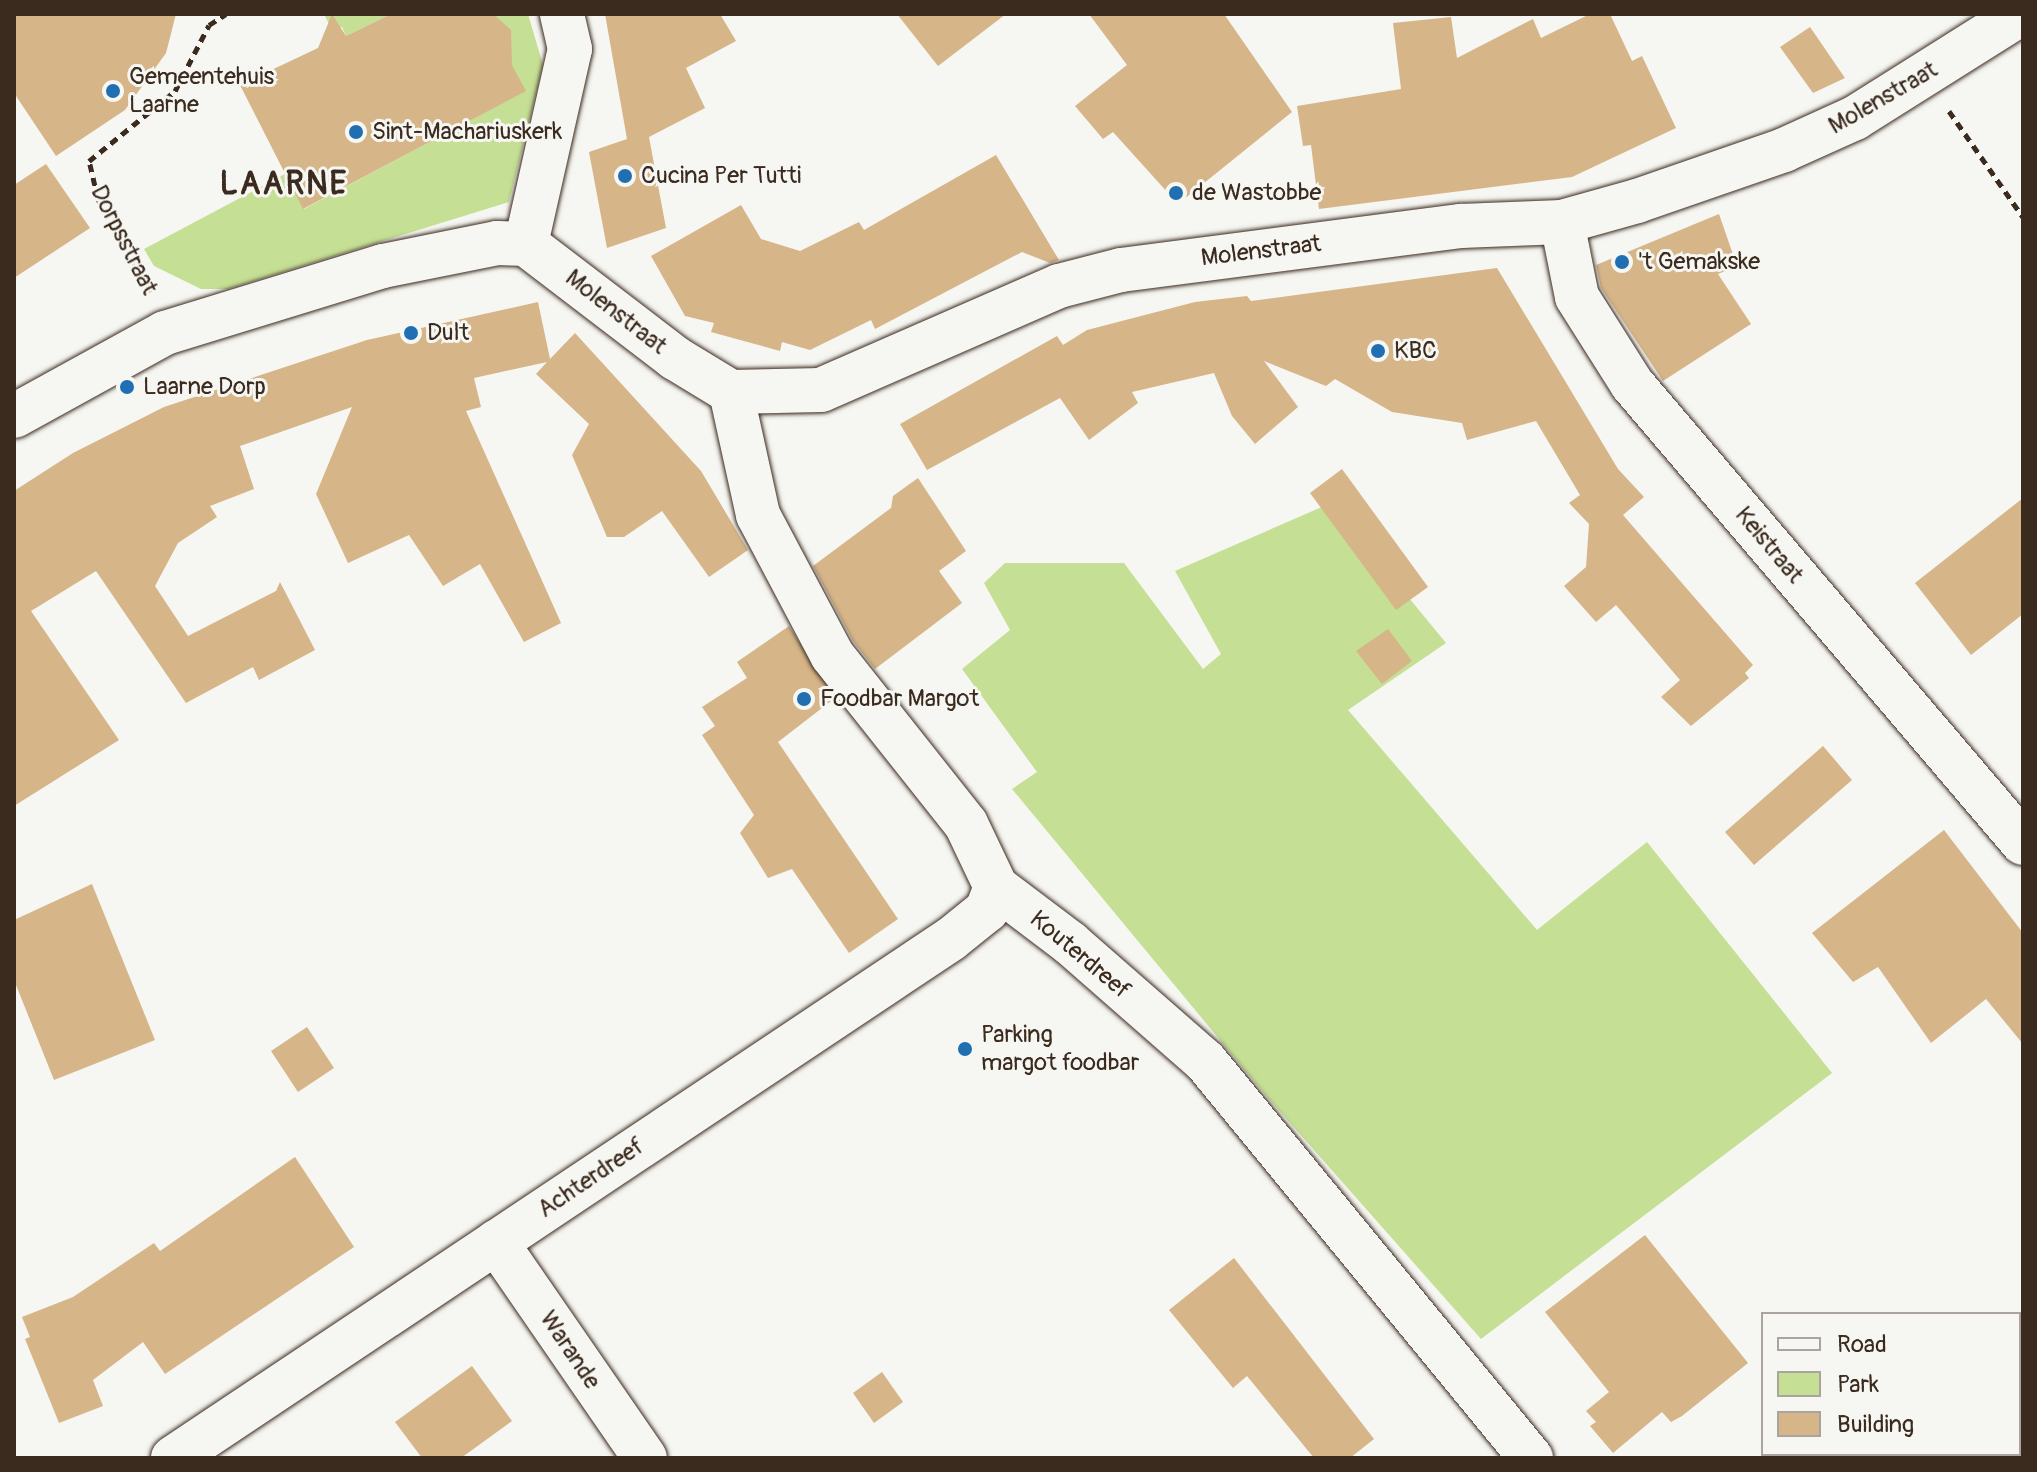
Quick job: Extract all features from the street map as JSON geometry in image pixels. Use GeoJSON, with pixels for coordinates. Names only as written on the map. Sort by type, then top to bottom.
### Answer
{"type":"FeatureCollection","features":[{"type":"Feature","properties":{"kind":"street"},"geometry":{"type":"LineString","coordinates":[[14,416],[165,333],[383,266],[497,243],[526,244],[570,49],[562,14]]}},
{"type":"Feature","properties":{"kind":"street","name":"Molenstraat"},"geometry":{"type":"LineString","coordinates":[[526,244],[675,358],[731,392],[821,390],[1059,286],[1121,270],[1461,226],[1562,222],[1784,150],[1855,118],[2020,14]]}},
{"type":"Feature","properties":{"kind":"street","name":"Keistraat"},"geometry":{"type":"LineString","coordinates":[[1562,222],[1577,297],[1632,384],[2023,843]]}},
{"type":"Feature","properties":{"kind":"street","name":"Kouterdreef"},"geometry":{"type":"LineString","coordinates":[[731,392],[758,515],[832,655],[966,824],[996,887],[1070,943],[1205,1061],[1531,1458]]}},
{"type":"Feature","properties":{"kind":"street","name":"Achterdreef"},"geometry":{"type":"LineString","coordinates":[[173,1458],[951,939],[987,910],[996,887]]}},
{"type":"Feature","properties":{"kind":"street","name":"Warande"},"geometry":{"type":"LineString","coordinates":[[496,1242],[645,1458]]}},
{"type":"Feature","properties":{"kind":"path","name":"Dorpsstraat"},"geometry":{"type":"LineString","coordinates":[[165,333],[156,304],[98,199],[89,161],[175,91],[209,25],[226,14]]}},
{"type":"Feature","properties":{"kind":"path"},"geometry":{"type":"LineString","coordinates":[[1918,78],[1943,103],[2023,217]]}},
{"type":"Feature","properties":{"kind":"green space"},"geometry":{"type":"Polygon","coordinates":[[[324,14],[391,14],[346,36],[342,27],[331,28],[324,14]]]}},
{"type":"Feature","properties":{"kind":"green space"},"geometry":{"type":"Polygon","coordinates":[[[487,14],[528,14],[543,65],[509,202],[228,289],[201,289],[154,266],[144,249],[285,174],[304,209],[525,91],[504,50],[511,50],[511,45],[487,14]]]}},
{"type":"Feature","properties":{"kind":"green space"},"geometry":{"type":"Polygon","coordinates":[[[1331,503],[1446,643],[1348,710],[1537,930],[1647,842],[1832,1073],[1481,1339],[1268,1098],[1012,789],[1037,772],[962,669],[1010,630],[984,583],[1005,563],[1124,563],[1203,669],[1221,654],[1175,571],[1331,503]]]}},
{"type":"Feature","properties":{"kind":"building"},"geometry":{"type":"Polygon","coordinates":[[[14,14],[176,14],[166,53],[125,110],[56,156],[14,93],[14,14]]]}},
{"type":"Feature","properties":{"kind":"building","name":"Sint-Machariuskerk"},"geometry":{"type":"Polygon","coordinates":[[[332,14],[346,36],[391,14],[493,14],[511,30],[512,65],[526,91],[303,209],[240,85],[318,48],[332,14]]]}},
{"type":"Feature","properties":{"kind":"building"},"geometry":{"type":"Polygon","coordinates":[[[605,14],[720,14],[736,41],[686,68],[705,108],[649,137],[666,228],[607,248],[589,152],[627,139],[605,14]]]}},
{"type":"Feature","properties":{"kind":"building"},"geometry":{"type":"Polygon","coordinates":[[[897,14],[1006,14],[938,66],[897,14]]]}},
{"type":"Feature","properties":{"kind":"building"},"geometry":{"type":"Polygon","coordinates":[[[1089,14],[1224,14],[1292,112],[1178,204],[1113,132],[1103,139],[1075,106],[1127,65],[1089,14]]]}},
{"type":"Feature","properties":{"kind":"building"},"geometry":{"type":"Polygon","coordinates":[[[1590,14],[1610,14],[1632,61],[1642,56],[1676,128],[1572,177],[1319,209],[1311,145],[1303,146],[1297,106],[1401,89],[1393,23],[1451,17],[1457,58],[1533,19],[1541,38],[1590,14]]]}},
{"type":"Feature","properties":{"kind":"building"},"geometry":{"type":"Polygon","coordinates":[[[1810,27],[1845,78],[1813,93],[1780,47],[1810,27]]]}},
{"type":"Feature","properties":{"kind":"building"},"geometry":{"type":"Polygon","coordinates":[[[996,155],[1059,260],[1050,263],[1022,252],[875,329],[871,320],[810,350],[782,342],[780,351],[711,332],[714,323],[685,316],[651,256],[741,205],[761,239],[800,251],[859,222],[864,230],[996,155]]]}},
{"type":"Feature","properties":{"kind":"building"},"geometry":{"type":"Polygon","coordinates":[[[46,164],[90,228],[14,278],[14,185],[46,164]]]}},
{"type":"Feature","properties":{"kind":"building"},"geometry":{"type":"Polygon","coordinates":[[[1719,214],[1737,266],[1718,274],[1751,324],[1663,381],[1601,288],[1596,265],[1719,214]]]}},
{"type":"Feature","properties":{"kind":"building"},"geometry":{"type":"Polygon","coordinates":[[[1497,268],[1618,469],[1644,497],[1623,515],[1753,665],[1745,673],[1749,678],[1691,726],[1661,697],[1680,680],[1616,605],[1596,622],[1564,586],[1586,567],[1589,524],[1569,503],[1580,495],[1536,421],[1467,440],[1462,423],[1392,412],[1335,379],[1326,386],[1264,361],[1298,407],[1255,444],[1232,416],[1214,373],[1132,392],[1138,403],[1089,440],[1060,398],[927,470],[900,424],[1057,336],[1063,345],[1087,330],[1195,302],[1247,296],[1251,301],[1497,268]]]}},
{"type":"Feature","properties":{"kind":"building"},"geometry":{"type":"Polygon","coordinates":[[[538,302],[550,359],[575,333],[701,471],[748,550],[709,577],[662,511],[624,537],[607,537],[572,455],[589,424],[536,374],[547,362],[474,378],[481,407],[466,411],[561,623],[524,642],[480,564],[443,586],[409,535],[348,563],[316,494],[352,407],[240,446],[254,489],[210,506],[217,517],[178,543],[155,586],[188,636],[276,591],[280,582],[315,650],[259,680],[253,667],[186,703],[96,571],[31,611],[119,740],[14,806],[14,491],[73,453],[164,407],[367,340],[538,302]]]}},
{"type":"Feature","properties":{"kind":"building"},"geometry":{"type":"Polygon","coordinates":[[[1342,469],[1428,587],[1396,610],[1310,493],[1342,469]]]}},
{"type":"Feature","properties":{"kind":"building"},"geometry":{"type":"Polygon","coordinates":[[[918,478],[966,551],[939,571],[962,603],[875,669],[853,641],[813,566],[891,508],[893,496],[918,478]]]}},
{"type":"Feature","properties":{"kind":"building"},"geometry":{"type":"Polygon","coordinates":[[[2023,498],[2023,614],[1971,655],[1915,583],[2023,498]]]}},
{"type":"Feature","properties":{"kind":"building"},"geometry":{"type":"Polygon","coordinates":[[[789,626],[835,698],[778,742],[898,919],[849,953],[792,869],[768,878],[740,833],[754,815],[702,735],[715,726],[702,707],[747,678],[737,662],[789,626]]]}},
{"type":"Feature","properties":{"kind":"building"},"geometry":{"type":"Polygon","coordinates":[[[1388,629],[1412,661],[1382,684],[1356,651],[1388,629]]]}},
{"type":"Feature","properties":{"kind":"building"},"geometry":{"type":"Polygon","coordinates":[[[1823,746],[1852,780],[1754,865],[1725,832],[1823,746]]]}},
{"type":"Feature","properties":{"kind":"building"},"geometry":{"type":"Polygon","coordinates":[[[1944,830],[2023,933],[2023,1044],[1986,999],[1931,1043],[1878,967],[1853,982],[1812,933],[1944,830]]]}},
{"type":"Feature","properties":{"kind":"building"},"geometry":{"type":"Polygon","coordinates":[[[92,884],[155,1040],[54,1080],[14,980],[14,920],[92,884]]]}},
{"type":"Feature","properties":{"kind":"building"},"geometry":{"type":"Polygon","coordinates":[[[307,1027],[334,1068],[298,1092],[271,1051],[307,1027]]]}},
{"type":"Feature","properties":{"kind":"building"},"geometry":{"type":"Polygon","coordinates":[[[295,1157],[354,1247],[165,1374],[143,1342],[93,1380],[103,1406],[59,1423],[25,1339],[30,1337],[22,1317],[73,1297],[154,1243],[160,1251],[295,1157]]]}},
{"type":"Feature","properties":{"kind":"building"},"geometry":{"type":"Polygon","coordinates":[[[1645,1235],[1748,1363],[1682,1416],[1671,1422],[1662,1412],[1613,1453],[1590,1426],[1596,1422],[1586,1411],[1609,1392],[1545,1312],[1645,1235]]]}},
{"type":"Feature","properties":{"kind":"building"},"geometry":{"type":"Polygon","coordinates":[[[1234,1258],[1374,1439],[1350,1458],[1314,1458],[1247,1376],[1233,1388],[1169,1310],[1234,1258]]]}},
{"type":"Feature","properties":{"kind":"building"},"geometry":{"type":"Polygon","coordinates":[[[472,1366],[512,1421],[461,1458],[422,1458],[395,1422],[472,1366]]]}},
{"type":"Feature","properties":{"kind":"building"},"geometry":{"type":"Polygon","coordinates":[[[882,1372],[903,1402],[874,1423],[853,1393],[882,1372]]]}},
{"type":"Feature","properties":{"kind":"place","name":"Gemeentehuis Laarne"},"geometry":{"type":"Point","coordinates":[113,91]}},
{"type":"Feature","properties":{"kind":"place","name":"Sint-Machariuskerk"},"geometry":{"type":"Point","coordinates":[356,132]}},
{"type":"Feature","properties":{"kind":"place","name":"Cucina Per Tutti"},"geometry":{"type":"Point","coordinates":[625,176]}},
{"type":"Feature","properties":{"kind":"place","name":"de Wastobbe"},"geometry":{"type":"Point","coordinates":[1176,193]}},
{"type":"Feature","properties":{"kind":"place","name":"'t Gemakske"},"geometry":{"type":"Point","coordinates":[1622,262]}},
{"type":"Feature","properties":{"kind":"place","name":"Dult"},"geometry":{"type":"Point","coordinates":[411,333]}},
{"type":"Feature","properties":{"kind":"place","name":"KBC"},"geometry":{"type":"Point","coordinates":[1378,351]}},
{"type":"Feature","properties":{"kind":"place","name":"Laarne Dorp"},"geometry":{"type":"Point","coordinates":[127,387]}},
{"type":"Feature","properties":{"kind":"place","name":"Foodbar Margot"},"geometry":{"type":"Point","coordinates":[804,699]}},
{"type":"Feature","properties":{"kind":"place","name":"Parking margot foodbar"},"geometry":{"type":"Point","coordinates":[965,1049]}},
{"type":"Feature","properties":{"kind":"district","name":"LAARNE"},"geometry":{"type":"Point","coordinates":[284,184]}}]}
